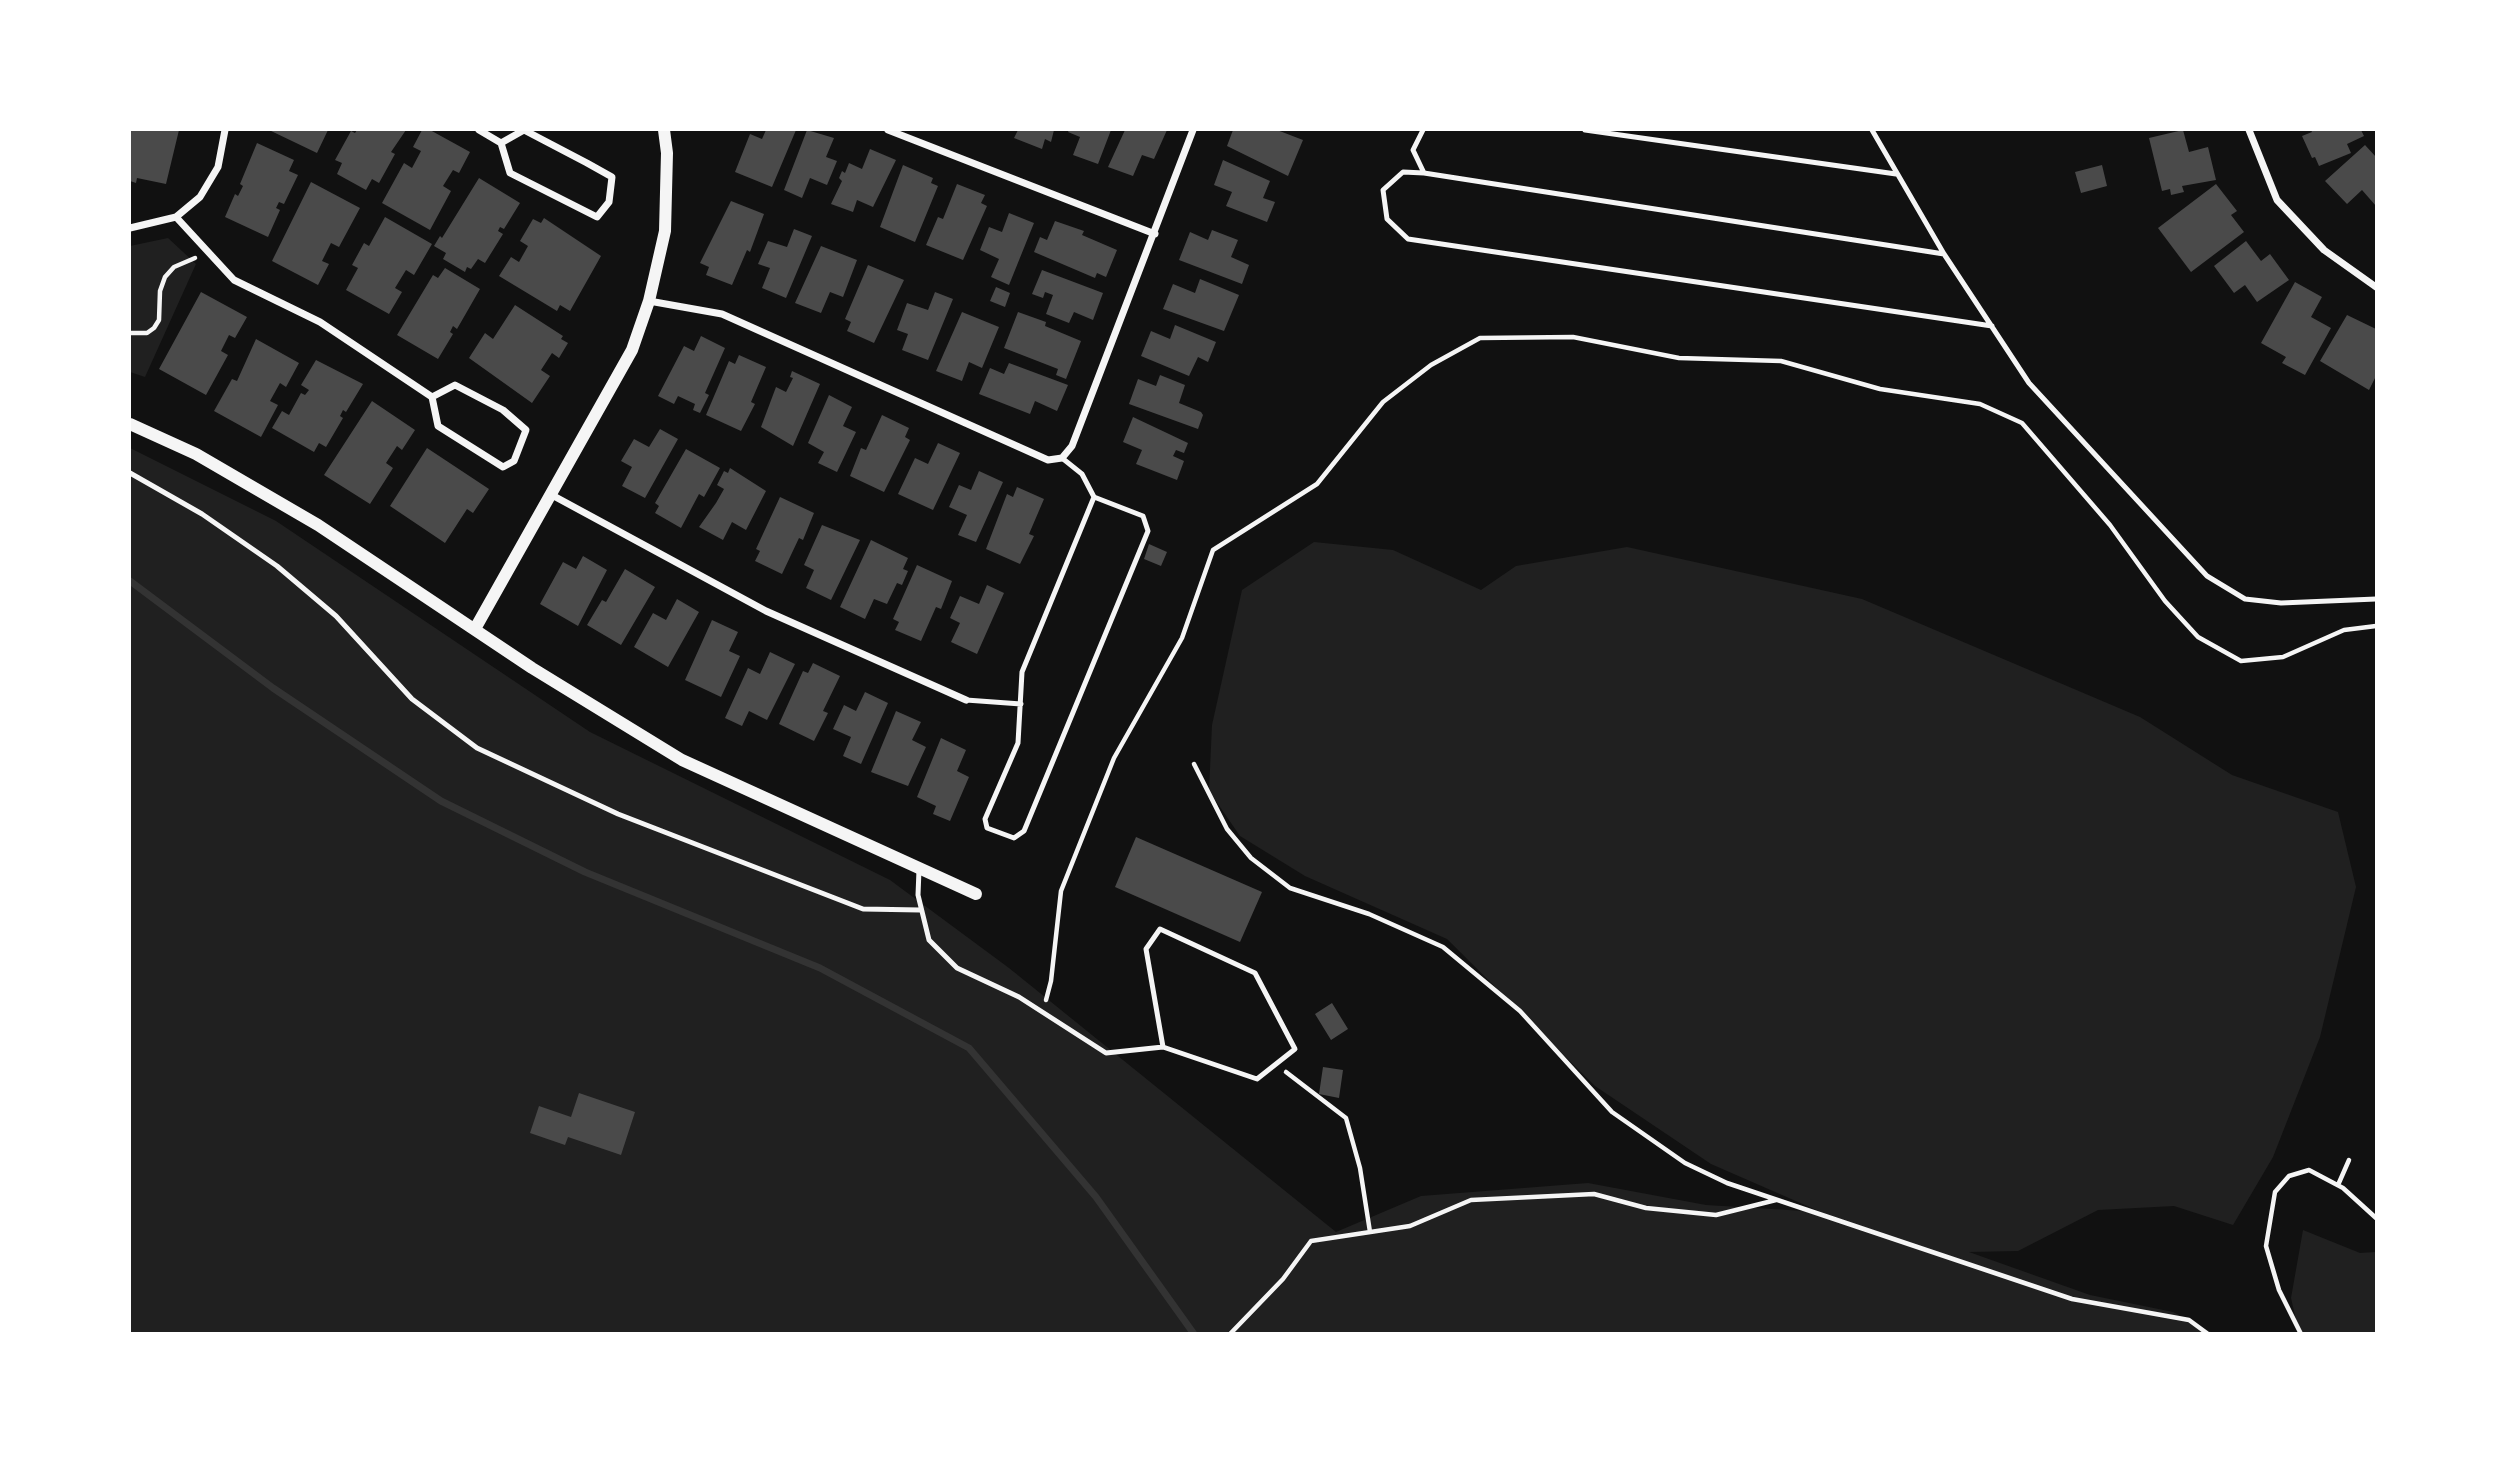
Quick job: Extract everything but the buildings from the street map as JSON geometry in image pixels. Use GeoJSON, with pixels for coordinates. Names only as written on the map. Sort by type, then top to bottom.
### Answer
{"type":"FeatureCollection","features":[{"type":"Feature","properties":{"kind":"street"},"geometry":{"type":"LineString","coordinates":[[130,228],[176,217],[200,197],[218,167],[225,130]]}},
{"type":"Feature","properties":{"kind":"street"},"geometry":{"type":"LineString","coordinates":[[479,130],[501,143],[510,173],[597,217],[609,202],[612,177],[587,163],[524,130],[501,143]]}},
{"type":"Feature","properties":{"kind":"street"},"geometry":{"type":"LineString","coordinates":[[476,627],[632,349],[649,301],[665,231],[667,153],[664,130]]}},
{"type":"Feature","properties":{"kind":"street"},"geometry":{"type":"LineString","coordinates":[[888,130],[1155,234]]}},
{"type":"Feature","properties":{"kind":"street"},"geometry":{"type":"LineString","coordinates":[[649,301],[722,314],[1048,460],[1062,458],[1072,446],[1193,130]]}},
{"type":"Feature","properties":{"kind":"street"},"geometry":{"type":"LineString","coordinates":[[2249,130],[2277,200],[2324,250],[2376,287]]}},
{"type":"Feature","properties":{"kind":"street"},"geometry":{"type":"LineString","coordinates":[[176,217],[234,280],[320,322],[432,397],[438,426],[503,467],[514,461],[526,430],[503,410],[455,385],[432,397]]}},
{"type":"Feature","properties":{"kind":"street"},"geometry":{"type":"LineString","coordinates":[[130,424],[196,454],[252,486],[476,627],[533,668],[682,760],[976,894]]}},
{"type":"Feature","properties":{"kind":"street"},"geometry":{"type":"LineString","coordinates":[[550,494],[766,611],[965,699]]}},
{"type":"Feature","properties":{"kind":"lane"},"geometry":{"type":"LineString","coordinates":[[1423,130],[1413,150],[1424,173]]}},
{"type":"Feature","properties":{"kind":"lane"},"geometry":{"type":"LineString","coordinates":[[1584,130],[1896,174]]}},
{"type":"Feature","properties":{"kind":"lane"},"geometry":{"type":"LineString","coordinates":[[1871,130],[1944,254],[2029,383],[2207,576],[2245,599],[2281,603],[2376,599]]}},
{"type":"Feature","properties":{"kind":"lane"},"geometry":{"type":"LineString","coordinates":[[1944,254],[1424,173],[1404,172],[1383,190],[1387,219],[1408,239],[1992,326]]}},
{"type":"Feature","properties":{"kind":"lane"},"geometry":{"type":"LineString","coordinates":[[1062,458],[1082,474],[1094,497],[1143,516],[1148,531],[1024,831],[1014,838],[987,828],[985,819],[1018,743],[1022,672],[1094,497]]}},
{"type":"Feature","properties":{"kind":"lane"},"geometry":{"type":"LineString","coordinates":[[130,474],[202,514],[277,566],[336,616],[412,699],[477,748],[618,814],[863,909],[920,910]]}},
{"type":"Feature","properties":{"kind":"lane"},"geometry":{"type":"LineString","coordinates":[[965,699],[1021,704]]}},
{"type":"Feature","properties":{"kind":"lane"},"geometry":{"type":"LineString","coordinates":[[919,870],[920,910],[929,940],[957,968],[1019,997],[1106,1053],[1163,1047],[1256,1079],[1295,1048],[1255,973],[1160,929],[1146,949],[1163,1047]]}},
{"type":"Feature","properties":{"kind":"path"},"geometry":{"type":"LineString","coordinates":[[130,333],[147,333],[154,328],[159,320],[160,291],[173,267],[209,253]]}},
{"type":"Feature","properties":{"kind":"path"},"geometry":{"type":"LineString","coordinates":[[1042,1013],[1051,981],[1061,891],[1114,758],[1182,638],[1213,551],[1317,484],[1383,402],[1431,365],[1480,338],[1573,337],[1679,358],[1781,361],[1880,389],[1980,404],[2022,422],[2110,525],[2165,601],[2198,637],[2241,661],[2283,657],[2344,630],[2376,626]]}},
{"type":"Feature","properties":{"kind":"path"},"geometry":{"type":"LineString","coordinates":[[1194,764],[1227,829],[1251,858],[1290,888],[1369,914],[1443,947],[1520,1011],[1612,1112],[1685,1163],[1727,1183],[2072,1299],[2189,1320],[2208,1334]]}},
{"type":"Feature","properties":{"kind":"path"},"geometry":{"type":"LineString","coordinates":[[1275,1064],[1346,1118],[1360,1168],[1370,1232]]}},
{"type":"Feature","properties":{"kind":"path"},"geometry":{"type":"LineString","coordinates":[[2338,1185],[2349,1160]]}},
{"type":"Feature","properties":{"kind":"path"},"geometry":{"type":"LineString","coordinates":[[2301,1334],[2279,1290],[2266,1246],[2268,1216],[2275,1192],[2289,1176],[2309,1170],[2338,1185],[2376,1218]]}},
{"type":"Feature","properties":{"kind":"path"},"geometry":{"type":"LineString","coordinates":[[1230,1334],[1283,1279],[1311,1241],[1410,1226],[1471,1200],[1594,1194],[1646,1208],[1716,1215],[1777,1200]]}},
{"type":"Feature","properties":{"kind":"shaded area"},"geometry":{"type":"Polygon","coordinates":[[[168,238],[196,264],[145,377],[130,372],[130,246],[168,238]]]}},
{"type":"Feature","properties":{"kind":"shaded area"},"geometry":{"type":"Polygon","coordinates":[[[130,448],[276,521],[590,732],[890,880],[1009,968],[1336,1232],[1421,1196],[1588,1183],[1706,1205],[1821,1212],[1711,1164],[1595,1086],[1447,939],[1305,876],[1240,836],[1209,791],[1212,725],[1242,590],[1314,542],[1393,550],[1481,590],[1516,566],[1627,547],[1862,599],[2140,717],[2232,775],[2338,812],[2356,887],[2320,1037],[2273,1157],[2233,1225],[2174,1206],[2098,1210],[2018,1251],[1969,1252],[2090,1295],[2173,1312],[2213,1333],[130,1333],[130,448]]]}},
{"type":"Feature","properties":{"kind":"shaded area"},"geometry":{"type":"Polygon","coordinates":[[[2303,1230],[2360,1253],[2376,1252],[2376,1333],[2299,1333],[2291,1298],[2303,1230]]]}},
{"type":"Feature","properties":{"kind":"waterway"},"geometry":{"type":"LineString","coordinates":[[130,581],[273,688],[441,801],[585,872],[820,968],[969,1048],[1096,1197],[1194,1334]]}}]}
